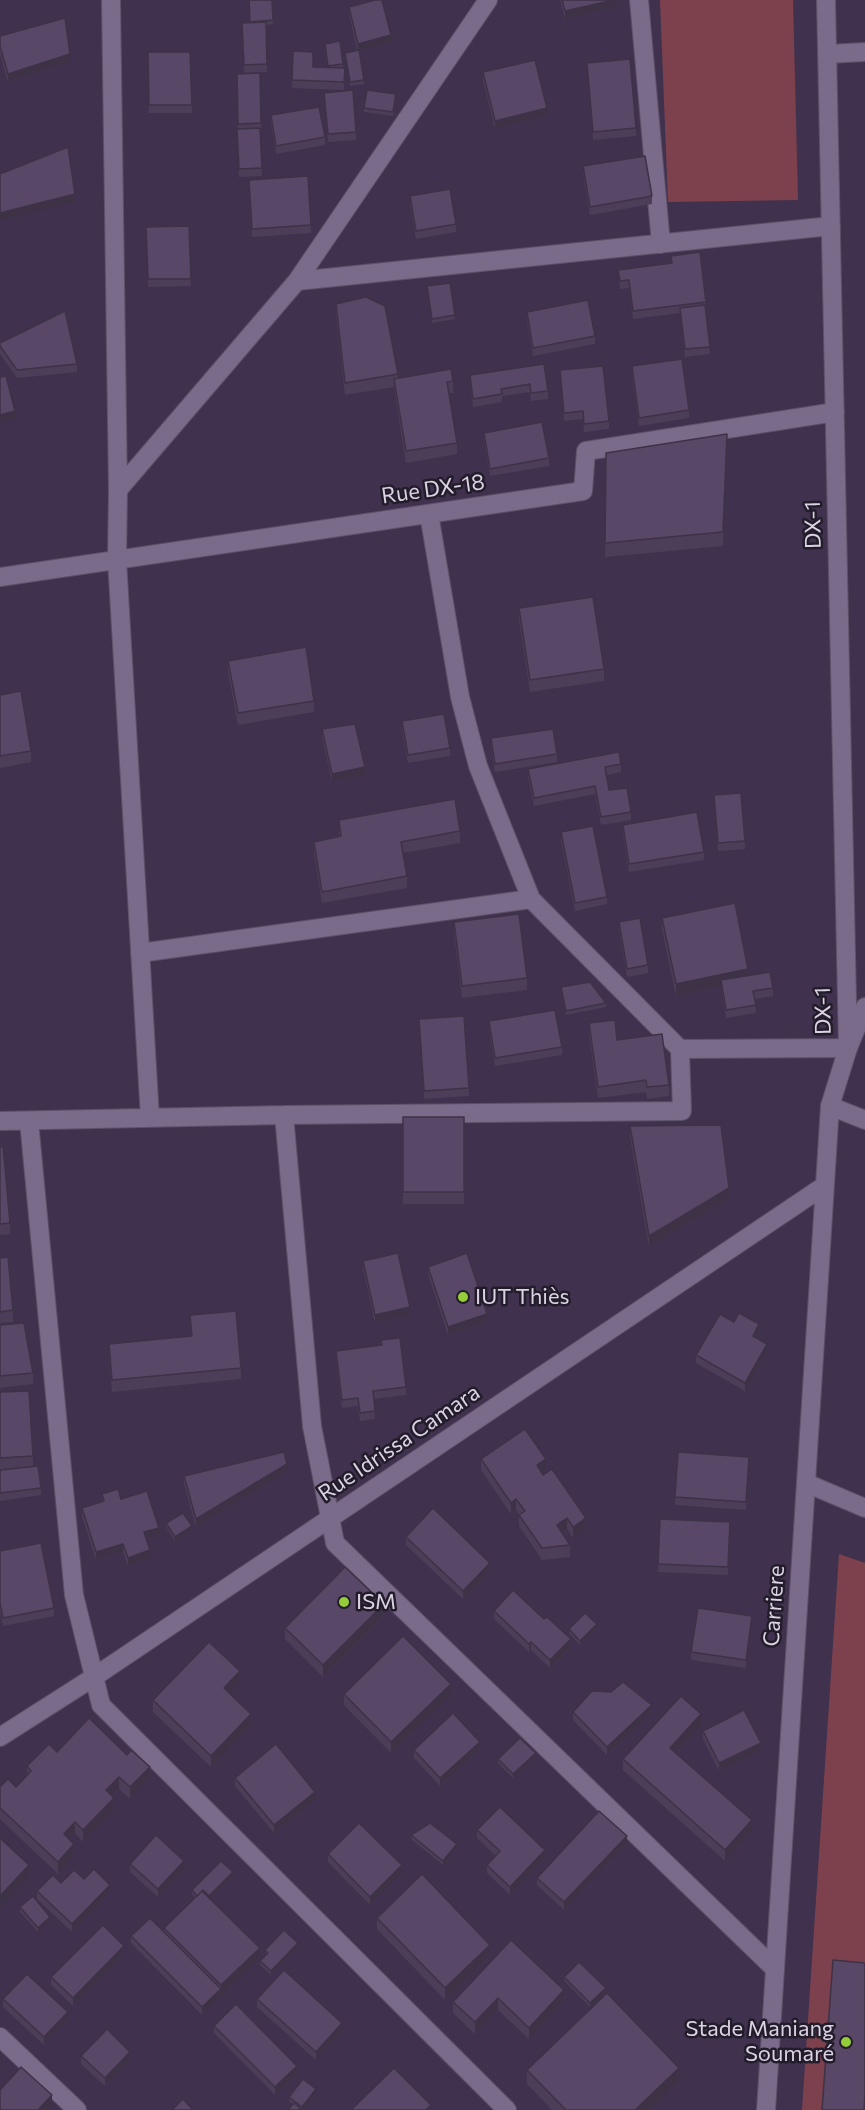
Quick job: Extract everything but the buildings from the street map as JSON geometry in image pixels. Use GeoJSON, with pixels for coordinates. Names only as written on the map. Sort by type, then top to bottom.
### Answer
{"type":"FeatureCollection","features":[{"type":"Feature","properties":{"kind":"street"},"geometry":{"type":"LineString","coordinates":[[111,0],[117,560],[150,1118]]}},
{"type":"Feature","properties":{"kind":"street"},"geometry":{"type":"LineString","coordinates":[[118,490],[297,281],[488,0]]}},
{"type":"Feature","properties":{"kind":"street"},"geometry":{"type":"LineString","coordinates":[[639,0],[661,244]]}},
{"type":"Feature","properties":{"kind":"street","name":"DX-1"},"geometry":{"type":"LineString","coordinates":[[826,0],[848,1048],[830,1106]]}},
{"type":"Feature","properties":{"kind":"street"},"geometry":{"type":"LineString","coordinates":[[828,54],[865,52]]}},
{"type":"Feature","properties":{"kind":"street"},"geometry":{"type":"LineString","coordinates":[[297,281],[831,226]]}},
{"type":"Feature","properties":{"kind":"street","name":"Rue DX-18"},"geometry":{"type":"LineString","coordinates":[[0,577],[583,491],[586,451],[835,412]]}},
{"type":"Feature","properties":{"kind":"street"},"geometry":{"type":"LineString","coordinates":[[0,1121],[284,1115],[682,1111],[680,1048],[531,899],[478,766],[460,697],[429,514]]}},
{"type":"Feature","properties":{"kind":"street"},"geometry":{"type":"LineString","coordinates":[[140,953],[531,899]]}},
{"type":"Feature","properties":{"kind":"street"},"geometry":{"type":"LineString","coordinates":[[680,1048],[848,1048],[865,1006]]}},
{"type":"Feature","properties":{"kind":"street"},"geometry":{"type":"LineString","coordinates":[[830,1106],[865,1120]]}},
{"type":"Feature","properties":{"kind":"street","name":"Carriere"},"geometry":{"type":"LineString","coordinates":[[766,2110],[830,1106]]}},
{"type":"Feature","properties":{"kind":"street"},"geometry":{"type":"LineString","coordinates":[[284,1115],[312,1426],[335,1543],[775,1969]]}},
{"type":"Feature","properties":{"kind":"street"},"geometry":{"type":"LineString","coordinates":[[29,1121],[74,1595],[101,1705],[507,2110]]}},
{"type":"Feature","properties":{"kind":"street","name":"Rue Idrissa Camara"},"geometry":{"type":"LineString","coordinates":[[0,1737],[94,1677],[824,1186]]}},
{"type":"Feature","properties":{"kind":"street"},"geometry":{"type":"LineString","coordinates":[[806,1482],[865,1508]]}},
{"type":"Feature","properties":{"kind":"street"},"geometry":{"type":"LineString","coordinates":[[0,2037],[77,2110]]}},
{"type":"Feature","properties":{"kind":"shaded area"},"geometry":{"type":"Polygon","coordinates":[[[660,0],[793,0],[798,200],[668,202],[660,0]]]}},
{"type":"Feature","properties":{"kind":"shaded area"},"geometry":{"type":"Polygon","coordinates":[[[839,1554],[865,1563],[865,2110],[802,2110],[839,1554]]]}},
{"type":"Feature","properties":{"kind":"place","name":"IUT Thiès"},"geometry":{"type":"Point","coordinates":[463,1297]}},
{"type":"Feature","properties":{"kind":"place","name":"ISM"},"geometry":{"type":"Point","coordinates":[344,1602]}},
{"type":"Feature","properties":{"kind":"place","name":"Stade Maniang Soumaré"},"geometry":{"type":"Point","coordinates":[846,2042]}}]}
